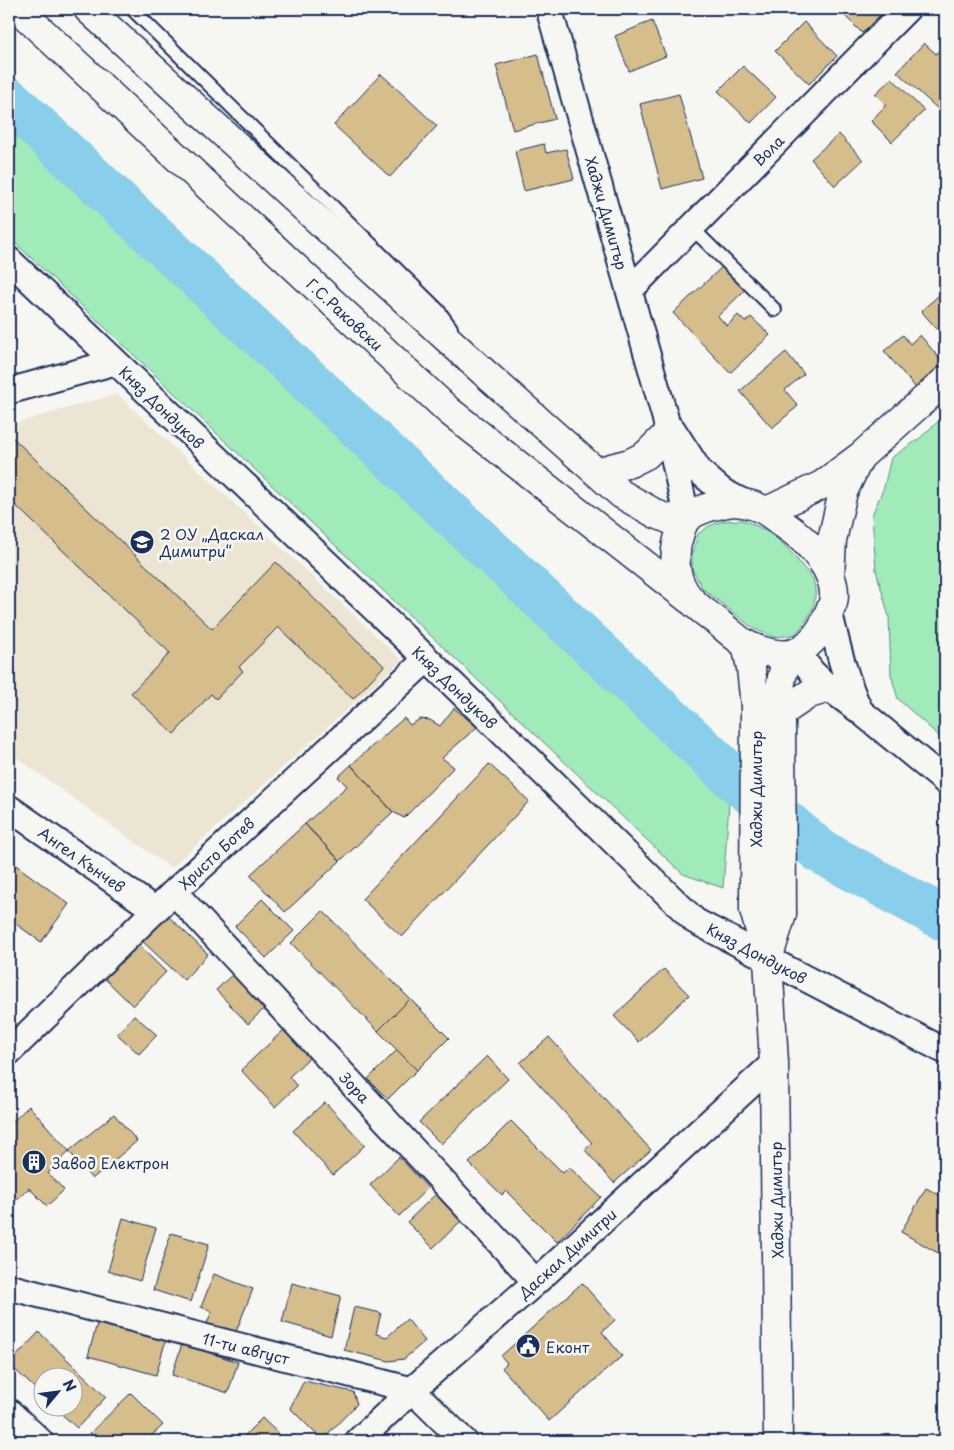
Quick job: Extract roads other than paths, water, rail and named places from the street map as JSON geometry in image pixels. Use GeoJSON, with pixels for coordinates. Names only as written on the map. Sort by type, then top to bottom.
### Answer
{"type":"FeatureCollection","features":[{"type":"Feature","properties":{"kind":"street","name":"Г.С.Раковски"},"geometry":{"type":"LineString","coordinates":[[18,9],[449,411],[690,600]]}},
{"type":"Feature","properties":{"kind":"street"},"geometry":{"type":"LineString","coordinates":[[88,9],[478,367],[596,472],[622,494],[656,514],[685,522]]}},
{"type":"Feature","properties":{"kind":"street","name":"Хаджи Димитър"},"geometry":{"type":"LineString","coordinates":[[549,9],[667,425]]}},
{"type":"Feature","properties":{"kind":"street","name":"Вола"},"geometry":{"type":"LineString","coordinates":[[629,291],[907,9]]}},
{"type":"Feature","properties":{"kind":"street","name":"Княз Дондуков"},"geometry":{"type":"LineString","coordinates":[[9,260],[427,659],[695,921],[945,1051]]}},
{"type":"Feature","properties":{"kind":"street"},"geometry":{"type":"LineString","coordinates":[[9,392],[115,362]]}},
{"type":"Feature","properties":{"kind":"street"},"geometry":{"type":"LineString","coordinates":[[861,456],[843,492],[832,540],[830,576],[833,602],[822,629],[815,638],[793,653],[771,653],[746,644],[690,600],[676,573],[675,564],[677,539],[685,522],[710,506],[732,502],[756,507],[822,485],[861,456],[945,381]]}},
{"type":"Feature","properties":{"kind":"street"},"geometry":{"type":"LineString","coordinates":[[667,425],[685,522]]}},
{"type":"Feature","properties":{"kind":"street"},"geometry":{"type":"LineString","coordinates":[[596,472],[646,455],[667,425]]}},
{"type":"Feature","properties":{"kind":"street"},"geometry":{"type":"LineString","coordinates":[[667,425],[700,472],[722,491],[756,507],[801,536],[818,555],[830,576]]}},
{"type":"Feature","properties":{"kind":"street"},"geometry":{"type":"LineString","coordinates":[[829,611],[847,682],[860,711]]}},
{"type":"Feature","properties":{"kind":"street","name":"Хаджи Димитър"},"geometry":{"type":"LineString","coordinates":[[746,644],[751,668],[755,706],[754,910],[768,959],[774,1063],[778,1441]]}},
{"type":"Feature","properties":{"kind":"street"},"geometry":{"type":"LineString","coordinates":[[793,653],[829,688],[945,781]]}},
{"type":"Feature","properties":{"kind":"street","name":"Хаджи Димитър"},"geometry":{"type":"LineString","coordinates":[[768,959],[782,914],[781,713],[779,693],[782,672],[793,653]]}},
{"type":"Feature","properties":{"kind":"street","name":"Христо Ботев"},"geometry":{"type":"LineString","coordinates":[[9,1052],[154,910],[427,659]]}},
{"type":"Feature","properties":{"kind":"street"},"geometry":{"type":"LineString","coordinates":[[781,713],[809,694],[829,688]]}},
{"type":"Feature","properties":{"kind":"street","name":"Ангел Кънчев"},"geometry":{"type":"LineString","coordinates":[[9,808],[154,910]]}},
{"type":"Feature","properties":{"kind":"street","name":"Зора"},"geometry":{"type":"LineString","coordinates":[[174,892],[536,1282]]}},
{"type":"Feature","properties":{"kind":"street","name":"Даскал Димитри"},"geometry":{"type":"LineString","coordinates":[[358,1441],[412,1390],[536,1282],[774,1063]]}},
{"type":"Feature","properties":{"kind":"street","name":"11-ти август"},"geometry":{"type":"LineString","coordinates":[[9,1287],[412,1390]]}},
{"type":"Feature","properties":{"kind":"street"},"geometry":{"type":"LineString","coordinates":[[412,1390],[464,1441]]}},
{"type":"Feature","properties":{"kind":"street"},"geometry":{"type":"LineString","coordinates":[[12,1420],[40,1441]]}},
{"type":"Feature","properties":{"kind":"lane"},"geometry":{"type":"LineString","coordinates":[[132,9],[438,310],[478,367]]}},
{"type":"Feature","properties":{"kind":"lane"},"geometry":{"type":"LineString","coordinates":[[692,228],[775,310]]}},
{"type":"Feature","properties":{"kind":"waterway"},"geometry":{"type":"LineString","coordinates":[[9,100],[731,776],[820,851],[945,919]]}},
{"type":"Feature","properties":{"kind":"place","name":"2 ОУ „Даскал Димитри“"},"geometry":{"type":"Point","coordinates":[142,542]}},
{"type":"Feature","properties":{"kind":"place","name":"Завод Електрон"},"geometry":{"type":"Point","coordinates":[34,1162]}},
{"type":"Feature","properties":{"kind":"place","name":"Еконт"},"geometry":{"type":"Point","coordinates":[528,1346]}}]}
